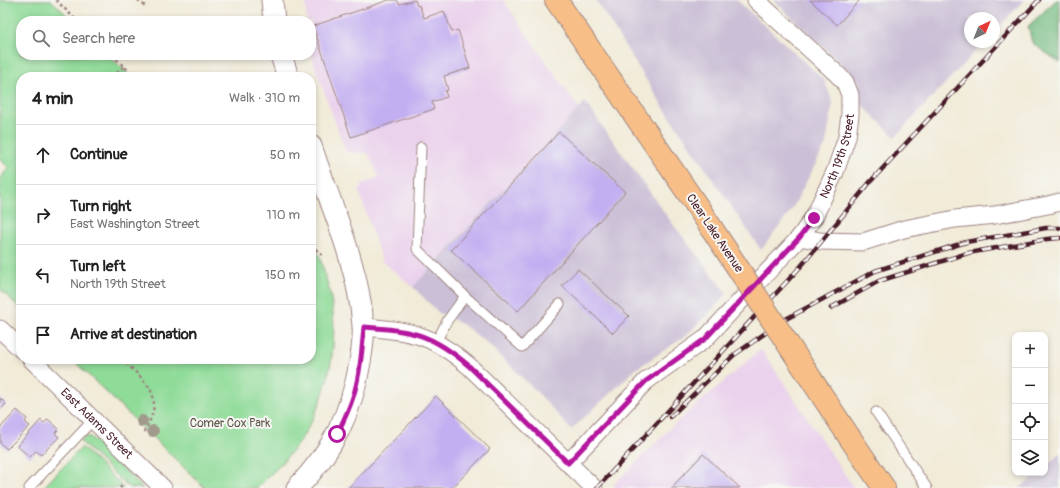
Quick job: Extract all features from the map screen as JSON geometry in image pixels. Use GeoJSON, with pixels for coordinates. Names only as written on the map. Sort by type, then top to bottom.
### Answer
{"type":"FeatureCollection","features":[{"type":"Feature","properties":{"kind":"main road","name":"Clear Lake Avenue"},"geometry":{"type":"LineString","coordinates":[[556,0],[699,209],[884,488]]}},
{"type":"Feature","properties":{"kind":"street"},"geometry":{"type":"LineString","coordinates":[[272,0],[274,16]]}},
{"type":"Feature","properties":{"kind":"street","name":"North 19th Street"},"geometry":{"type":"LineString","coordinates":[[568,463],[646,381],[705,339],[800,237],[814,218],[835,172],[847,137],[850,115],[850,95],[845,82],[756,0]]}},
{"type":"Feature","properties":{"kind":"street"},"geometry":{"type":"LineString","coordinates":[[283,60],[286,72]]}},
{"type":"Feature","properties":{"kind":"street"},"geometry":{"type":"LineString","coordinates":[[298,488],[326,452],[346,416],[353,398],[358,378],[364,327],[359,294],[349,254],[316,160]]}},
{"type":"Feature","properties":{"kind":"street"},"geometry":{"type":"LineString","coordinates":[[800,237],[820,241],[862,242],[911,228],[955,219],[1048,206],[1060,202]]}},
{"type":"Feature","properties":{"kind":"street"},"geometry":{"type":"LineString","coordinates":[[364,327],[400,330],[420,335],[436,342],[452,352],[469,366],[594,488]]}},
{"type":"Feature","properties":{"kind":"street"},"geometry":{"type":"LineString","coordinates":[[0,329],[16,344]]}},
{"type":"Feature","properties":{"kind":"street","name":"East Adams Street"},"geometry":{"type":"LineString","coordinates":[[36,364],[163,488]]}},
{"type":"Feature","properties":{"kind":"lane"},"geometry":{"type":"LineString","coordinates":[[421,147],[417,249],[465,296],[522,347],[560,304]]}},
{"type":"Feature","properties":{"kind":"lane"},"geometry":{"type":"LineString","coordinates":[[436,342],[447,321],[465,296]]}},
{"type":"Feature","properties":{"kind":"lane"},"geometry":{"type":"LineString","coordinates":[[876,412],[927,488]]}},
{"type":"Feature","properties":{"kind":"lane"},"geometry":{"type":"LineString","coordinates":[[29,488],[93,420]]}},
{"type":"Feature","properties":{"kind":"path"},"geometry":{"type":"LineString","coordinates":[[56,0],[72,16]]}},
{"type":"Feature","properties":{"kind":"path"},"geometry":{"type":"LineString","coordinates":[[138,0],[144,6]]}},
{"type":"Feature","properties":{"kind":"path"},"geometry":{"type":"LineString","coordinates":[[117,60],[130,72]]}},
{"type":"Feature","properties":{"kind":"path"},"geometry":{"type":"LineString","coordinates":[[118,72],[124,66]]}},
{"type":"Feature","properties":{"kind":"path"},"geometry":{"type":"LineString","coordinates":[[316,250],[322,255]]}},
{"type":"Feature","properties":{"kind":"path"},"geometry":{"type":"LineString","coordinates":[[127,364],[146,381],[151,389],[154,400],[154,410],[151,420],[144,432]]}},
{"type":"Feature","properties":{"kind":"path"},"geometry":{"type":"LineString","coordinates":[[120,488],[123,485]]}},
{"type":"Feature","properties":{"kind":"shaded area"},"geometry":{"type":"Polygon","coordinates":[[[305,0],[503,0],[579,109],[413,287],[382,261],[359,191],[363,184],[379,177],[368,153],[346,152],[314,64],[313,60],[316,60],[316,16],[307,16],[305,0]]]}},
{"type":"Feature","properties":{"kind":"shaded area"},"geometry":{"type":"Polygon","coordinates":[[[596,0],[737,0],[824,80],[833,102],[826,144],[791,211],[761,250],[662,105],[596,0]]]}},
{"type":"Feature","properties":{"kind":"shaded area"},"geometry":{"type":"Polygon","coordinates":[[[773,0],[1024,0],[1000,26],[1000,12],[964,12],[964,48],[978,48],[895,137],[860,103],[859,81],[773,0]]]}},
{"type":"Feature","properties":{"kind":"shaded area"},"geometry":{"type":"Polygon","coordinates":[[[585,102],[669,219],[727,294],[687,335],[636,369],[571,430],[542,397],[487,343],[462,324],[439,313],[413,287],[585,102]]]}},
{"type":"Feature","properties":{"kind":"shaded area"},"geometry":{"type":"Polygon","coordinates":[[[761,349],[854,488],[617,488],[613,485],[676,423],[761,349]]]}},
{"type":"Feature","properties":{"kind":"shaded area"},"geometry":{"type":"Polygon","coordinates":[[[1060,454],[1060,488],[1020,488],[1034,476],[1048,476],[1048,464],[1060,454]]]}},
{"type":"Feature","properties":{"kind":"green space"},"geometry":{"type":"Polygon","coordinates":[[[0,0],[51,0],[68,16],[16,16],[16,60],[113,60],[126,72],[16,72],[16,304],[0,289],[0,178],[9,168],[0,159],[0,0]]]}},
{"type":"Feature","properties":{"kind":"green space"},"geometry":{"type":"Polygon","coordinates":[[[1056,0],[1060,0],[1060,63],[1032,43],[1028,26],[1056,0]]]}},
{"type":"Feature","properties":{"kind":"green space","name":"Comer Cox Park"},"geometry":{"type":"Polygon","coordinates":[[[316,251],[318,253],[327,282],[334,320],[331,359],[327,379],[322,398],[314,416],[305,433],[289,455],[257,488],[205,488],[77,364],[316,364],[316,251]]]}},
{"type":"Feature","properties":{"kind":"green space"},"geometry":{"type":"Polygon","coordinates":[[[86,436],[92,438],[143,488],[129,488],[80,441],[86,436]]]}},
{"type":"Feature","properties":{"kind":"green space"},"geometry":{"type":"Polygon","coordinates":[[[82,447],[124,488],[43,488],[82,447]]]}},
{"type":"Feature","properties":{"kind":"building"},"geometry":{"type":"Polygon","coordinates":[[[389,0],[397,0],[399,4],[415,0],[417,6],[419,5],[424,18],[444,11],[452,32],[458,30],[470,68],[444,76],[448,90],[445,91],[447,97],[432,102],[434,109],[351,137],[316,35],[316,25],[389,0]]]}},
{"type":"Feature","properties":{"kind":"building"},"geometry":{"type":"Polygon","coordinates":[[[810,0],[860,0],[837,25],[810,0]]]}},
{"type":"Feature","properties":{"kind":"building"},"geometry":{"type":"Polygon","coordinates":[[[559,132],[625,192],[518,311],[451,250],[559,132]]]}},
{"type":"Feature","properties":{"kind":"building"},"geometry":{"type":"Polygon","coordinates":[[[578,269],[629,316],[613,333],[562,286],[578,269]]]}},
{"type":"Feature","properties":{"kind":"building"},"geometry":{"type":"Polygon","coordinates":[[[436,396],[490,449],[452,488],[348,488],[436,396]]]}},
{"type":"Feature","properties":{"kind":"building"},"geometry":{"type":"Polygon","coordinates":[[[0,398],[6,404],[0,410],[0,398]]]}},
{"type":"Feature","properties":{"kind":"building"},"geometry":{"type":"Polygon","coordinates":[[[17,410],[27,419],[25,422],[30,426],[7,449],[0,443],[0,428],[17,410]]]}},
{"type":"Feature","properties":{"kind":"building"},"geometry":{"type":"Polygon","coordinates":[[[48,419],[59,429],[55,433],[59,437],[41,455],[36,451],[30,457],[17,446],[41,420],[44,423],[48,419]]]}},
{"type":"Feature","properties":{"kind":"building"},"geometry":{"type":"Polygon","coordinates":[[[703,454],[740,488],[671,488],[703,454]]]}},
{"type":"Feature","properties":{"kind":"railway"},"geometry":{"type":"LineString","coordinates":[[611,473],[802,265],[871,181],[1039,0]]}},
{"type":"Feature","properties":{"kind":"railway"},"geometry":{"type":"LineString","coordinates":[[670,417],[734,355],[784,320],[875,271],[966,242],[1046,228],[1060,228]]}},
{"type":"Feature","properties":{"kind":"railway"},"geometry":{"type":"LineString","coordinates":[[831,308],[879,281],[968,253],[1060,238]]}},
{"type":"Feature","properties":{"kind":"railway"},"geometry":{"type":"LineString","coordinates":[[597,488],[615,469]]}},
{"type":"Feature","properties":{"kind":"route"},"geometry":{"type":"LineString","coordinates":[[337,434],[353,398],[358,378],[364,327],[400,330],[420,335],[436,342],[452,352],[469,366],[568,463],[646,381],[705,339],[800,237],[814,218]]}}]}
